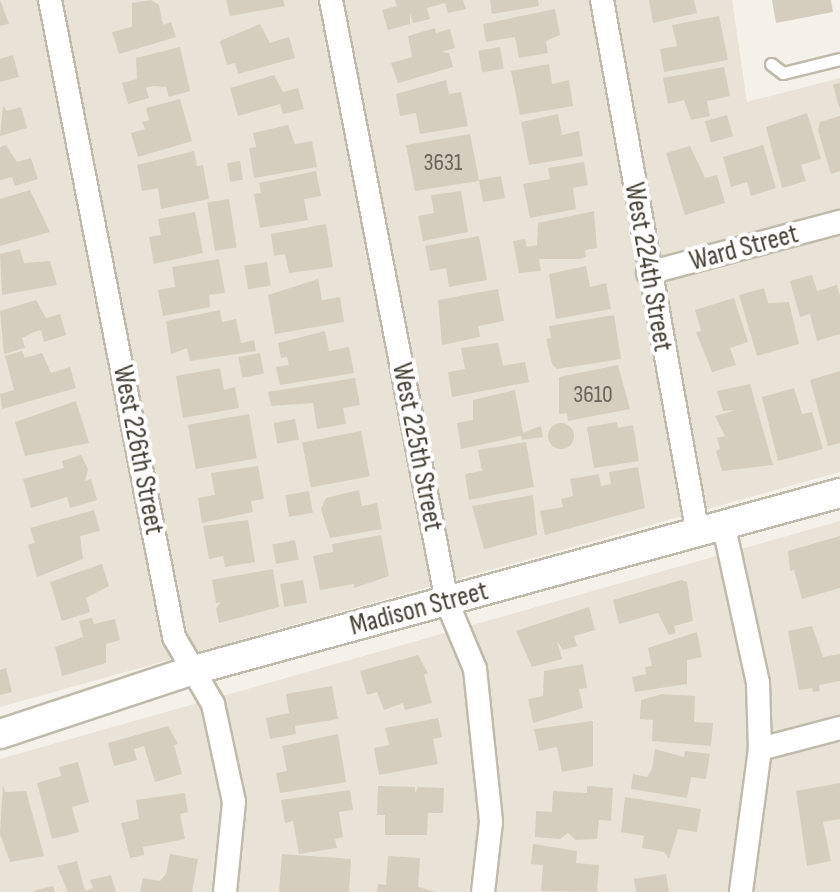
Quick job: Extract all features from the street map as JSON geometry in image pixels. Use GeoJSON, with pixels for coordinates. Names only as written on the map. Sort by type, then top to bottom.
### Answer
{"type":"FeatureCollection","features":[{"type":"Feature","properties":{"kind":"street","name":"West 226th Street"},"geometry":{"type":"LineString","coordinates":[[50,0],[174,637],[213,704],[234,802],[225,892]]}},
{"type":"Feature","properties":{"kind":"street","name":"West 225th Street"},"geometry":{"type":"LineString","coordinates":[[331,0],[447,602],[475,669],[491,822],[483,892]]}},
{"type":"Feature","properties":{"kind":"street","name":"West 224th Street"},"geometry":{"type":"LineString","coordinates":[[602,0],[648,273],[711,530],[758,683],[760,749],[741,892]]}},
{"type":"Feature","properties":{"kind":"street","name":"Ward Street"},"geometry":{"type":"LineString","coordinates":[[648,273],[840,222]]}},
{"type":"Feature","properties":{"kind":"street","name":"Madison Street"},"geometry":{"type":"LineString","coordinates":[[0,734],[194,670],[840,493]]}},
{"type":"Feature","properties":{"kind":"street"},"geometry":{"type":"LineString","coordinates":[[760,749],[840,728]]}},
{"type":"Feature","properties":{"kind":"lane"},"geometry":{"type":"LineString","coordinates":[[771,64],[783,73],[840,59]]}},
{"type":"Feature","properties":{"kind":"shaded area"},"geometry":{"type":"Polygon","coordinates":[[[0,0],[732,0],[747,102],[840,78],[840,472],[0,707],[0,0]]]}},
{"type":"Feature","properties":{"kind":"shaded area"},"geometry":{"type":"Polygon","coordinates":[[[840,521],[840,892],[0,892],[0,759],[840,521]]]}},
{"type":"Feature","properties":{"kind":"building"},"geometry":{"type":"Polygon","coordinates":[[[0,0],[9,24],[0,26],[0,0]]]}},
{"type":"Feature","properties":{"kind":"building"},"geometry":{"type":"Polygon","coordinates":[[[151,0],[159,5],[163,25],[171,22],[176,37],[119,54],[112,32],[132,27],[132,3],[151,0]]]}},
{"type":"Feature","properties":{"kind":"building"},"geometry":{"type":"Polygon","coordinates":[[[226,0],[283,0],[285,6],[230,16],[226,0]]]}},
{"type":"Feature","properties":{"kind":"building"},"geometry":{"type":"Polygon","coordinates":[[[395,0],[463,0],[466,9],[448,13],[445,3],[427,8],[430,19],[413,23],[410,13],[410,24],[388,30],[382,10],[397,6],[395,0]]]}},
{"type":"Feature","properties":{"kind":"building"},"geometry":{"type":"Polygon","coordinates":[[[490,0],[538,0],[539,6],[492,14],[490,0]]]}},
{"type":"Feature","properties":{"kind":"building"},"geometry":{"type":"Polygon","coordinates":[[[649,0],[694,0],[697,13],[653,23],[649,0]]]}},
{"type":"Feature","properties":{"kind":"building"},"geometry":{"type":"Polygon","coordinates":[[[772,0],[831,0],[833,12],[776,23],[772,0]]]}},
{"type":"Feature","properties":{"kind":"building"},"geometry":{"type":"Polygon","coordinates":[[[555,9],[560,35],[546,41],[548,53],[519,58],[515,37],[486,42],[483,24],[555,9]]]}},
{"type":"Feature","properties":{"kind":"building"},"geometry":{"type":"Polygon","coordinates":[[[719,16],[728,60],[664,72],[660,49],[677,46],[672,25],[719,16]]]}},
{"type":"Feature","properties":{"kind":"building"},"geometry":{"type":"Polygon","coordinates":[[[260,24],[270,43],[289,37],[295,58],[238,74],[235,63],[227,65],[220,41],[260,24]]]}},
{"type":"Feature","properties":{"kind":"building"},"geometry":{"type":"Polygon","coordinates":[[[435,28],[436,33],[450,29],[455,48],[441,52],[449,53],[453,67],[398,83],[391,63],[412,57],[408,36],[435,28]]]}},
{"type":"Feature","properties":{"kind":"building"},"geometry":{"type":"Polygon","coordinates":[[[180,47],[190,91],[169,97],[166,87],[153,86],[146,88],[149,98],[128,104],[122,83],[137,79],[136,58],[180,47]]]}},
{"type":"Feature","properties":{"kind":"building"},"geometry":{"type":"Polygon","coordinates":[[[500,47],[504,69],[482,72],[478,51],[500,47]]]}},
{"type":"Feature","properties":{"kind":"building"},"geometry":{"type":"Polygon","coordinates":[[[13,55],[19,77],[0,82],[0,59],[13,55]]]}},
{"type":"Feature","properties":{"kind":"building"},"geometry":{"type":"Polygon","coordinates":[[[549,64],[552,84],[569,80],[573,106],[520,115],[511,71],[549,64]]]}},
{"type":"Feature","properties":{"kind":"building"},"geometry":{"type":"Polygon","coordinates":[[[724,67],[730,96],[707,101],[710,116],[691,120],[684,100],[668,104],[663,78],[724,67]]]}},
{"type":"Feature","properties":{"kind":"building"},"geometry":{"type":"Polygon","coordinates":[[[274,75],[283,92],[298,88],[304,109],[283,114],[280,104],[238,116],[230,88],[274,75]]]}},
{"type":"Feature","properties":{"kind":"building"},"geometry":{"type":"Polygon","coordinates":[[[446,80],[449,94],[461,92],[468,126],[420,134],[416,113],[400,116],[396,94],[446,80]]]}},
{"type":"Feature","properties":{"kind":"building"},"geometry":{"type":"Polygon","coordinates":[[[840,83],[840,107],[839,107],[833,85],[840,83]]]}},
{"type":"Feature","properties":{"kind":"building"},"geometry":{"type":"Polygon","coordinates":[[[180,99],[192,141],[138,157],[131,133],[145,129],[142,122],[149,120],[146,108],[180,99]]]}},
{"type":"Feature","properties":{"kind":"building"},"geometry":{"type":"Polygon","coordinates":[[[3,106],[7,111],[21,107],[27,128],[0,136],[3,106]]]}},
{"type":"Feature","properties":{"kind":"building"},"geometry":{"type":"Polygon","coordinates":[[[807,113],[821,159],[801,165],[806,181],[782,188],[766,127],[807,113]]]}},
{"type":"Feature","properties":{"kind":"building"},"geometry":{"type":"Polygon","coordinates":[[[558,114],[562,135],[579,131],[583,156],[529,165],[521,122],[558,114]]]}},
{"type":"Feature","properties":{"kind":"building"},"geometry":{"type":"Polygon","coordinates":[[[727,115],[733,136],[711,142],[705,121],[727,115]]]}},
{"type":"Feature","properties":{"kind":"building"},"geometry":{"type":"Polygon","coordinates":[[[840,116],[840,171],[831,174],[818,130],[820,122],[840,116]]]}},
{"type":"Feature","properties":{"kind":"building"},"geometry":{"type":"Polygon","coordinates":[[[288,125],[295,144],[312,141],[317,167],[254,178],[249,148],[256,147],[253,133],[288,125]]]}},
{"type":"Feature","properties":{"kind":"building"},"geometry":{"type":"Polygon","coordinates":[[[470,134],[479,180],[501,176],[505,198],[483,202],[479,181],[415,191],[406,145],[470,134]]]}},
{"type":"Feature","properties":{"kind":"building"},"geometry":{"type":"Polygon","coordinates":[[[6,145],[17,162],[31,158],[38,179],[15,186],[12,177],[0,180],[0,147],[6,145]]]}},
{"type":"Feature","properties":{"kind":"building"},"geometry":{"type":"Polygon","coordinates":[[[763,145],[776,188],[751,196],[747,182],[731,187],[723,157],[763,145]]]}},
{"type":"Feature","properties":{"kind":"building"},"geometry":{"type":"Polygon","coordinates":[[[690,146],[705,178],[717,175],[725,203],[685,215],[666,153],[690,146]]]}},
{"type":"Feature","properties":{"kind":"building"},"geometry":{"type":"Polygon","coordinates":[[[194,151],[197,166],[203,165],[209,199],[161,209],[158,188],[142,191],[137,165],[194,151]]]}},
{"type":"Feature","properties":{"kind":"building"},"geometry":{"type":"Polygon","coordinates":[[[240,161],[243,180],[230,182],[227,163],[240,161]]]}},
{"type":"Feature","properties":{"kind":"building"},"geometry":{"type":"Polygon","coordinates":[[[584,162],[588,185],[573,188],[576,209],[530,218],[523,184],[550,179],[548,168],[584,162]]]}},
{"type":"Feature","properties":{"kind":"building"},"geometry":{"type":"Polygon","coordinates":[[[316,171],[321,196],[304,199],[308,220],[260,228],[254,194],[261,193],[259,183],[316,171]]]}},
{"type":"Feature","properties":{"kind":"building"},"geometry":{"type":"Polygon","coordinates":[[[30,190],[50,232],[0,246],[0,199],[30,190]]]}},
{"type":"Feature","properties":{"kind":"building"},"geometry":{"type":"Polygon","coordinates":[[[461,191],[468,232],[423,241],[418,216],[434,213],[431,195],[461,191]]]}},
{"type":"Feature","properties":{"kind":"building"},"geometry":{"type":"Polygon","coordinates":[[[229,199],[237,247],[215,251],[207,202],[229,199]]]}},
{"type":"Feature","properties":{"kind":"building"},"geometry":{"type":"Polygon","coordinates":[[[594,211],[597,248],[585,250],[586,257],[579,259],[539,259],[541,271],[519,273],[513,241],[525,239],[527,247],[537,245],[538,223],[594,211]]]}},
{"type":"Feature","properties":{"kind":"building"},"geometry":{"type":"Polygon","coordinates":[[[195,212],[203,253],[154,264],[149,237],[161,235],[158,219],[195,212]]]}},
{"type":"Feature","properties":{"kind":"building"},"geometry":{"type":"Polygon","coordinates":[[[326,224],[333,267],[289,273],[285,254],[274,256],[271,234],[326,224]]]}},
{"type":"Feature","properties":{"kind":"building"},"geometry":{"type":"Polygon","coordinates":[[[479,236],[487,280],[449,287],[446,268],[430,271],[425,246],[479,236]]]}},
{"type":"Feature","properties":{"kind":"building"},"geometry":{"type":"Polygon","coordinates":[[[20,249],[24,263],[50,261],[57,285],[2,295],[0,254],[20,249]]]}},
{"type":"Feature","properties":{"kind":"building"},"geometry":{"type":"Polygon","coordinates":[[[219,259],[225,293],[209,295],[210,307],[163,316],[158,290],[175,287],[172,267],[219,259]]]}},
{"type":"Feature","properties":{"kind":"building"},"geometry":{"type":"Polygon","coordinates":[[[267,262],[271,286],[248,289],[244,266],[267,262]]]}},
{"type":"Feature","properties":{"kind":"building"},"geometry":{"type":"Polygon","coordinates":[[[586,266],[590,287],[606,283],[611,309],[556,319],[549,274],[586,266]]]}},
{"type":"Feature","properties":{"kind":"building"},"geometry":{"type":"Polygon","coordinates":[[[812,275],[817,291],[837,285],[840,296],[840,334],[817,341],[810,314],[800,317],[790,281],[812,275]]]}},
{"type":"Feature","properties":{"kind":"building"},"geometry":{"type":"Polygon","coordinates":[[[318,279],[322,300],[340,297],[344,322],[275,334],[268,295],[318,279]]]}},
{"type":"Feature","properties":{"kind":"building"},"geometry":{"type":"Polygon","coordinates":[[[764,288],[768,303],[789,302],[799,344],[757,356],[739,295],[764,288]]]}},
{"type":"Feature","properties":{"kind":"building"},"geometry":{"type":"Polygon","coordinates":[[[498,289],[504,321],[478,326],[480,337],[442,345],[438,300],[498,289]]]}},
{"type":"Feature","properties":{"kind":"building"},"geometry":{"type":"Polygon","coordinates":[[[734,298],[748,342],[730,348],[736,365],[712,372],[696,332],[701,331],[695,310],[734,298]]]}},
{"type":"Feature","properties":{"kind":"building"},"geometry":{"type":"Polygon","coordinates":[[[36,300],[46,318],[60,314],[66,335],[44,342],[41,330],[34,332],[22,338],[25,348],[4,354],[0,311],[36,300]]]}},
{"type":"Feature","properties":{"kind":"building"},"geometry":{"type":"Polygon","coordinates":[[[220,310],[222,322],[236,319],[241,343],[254,340],[256,351],[190,361],[187,348],[171,354],[166,321],[220,310]]]}},
{"type":"Feature","properties":{"kind":"building"},"geometry":{"type":"Polygon","coordinates":[[[614,315],[621,359],[557,369],[552,364],[546,339],[551,338],[549,326],[614,315]]]}},
{"type":"Feature","properties":{"kind":"building"},"geometry":{"type":"Polygon","coordinates":[[[325,331],[329,351],[349,347],[354,373],[280,385],[276,367],[289,365],[287,357],[281,358],[278,343],[325,331]]]}},
{"type":"Feature","properties":{"kind":"building"},"geometry":{"type":"Polygon","coordinates":[[[498,343],[503,366],[525,362],[529,382],[452,397],[448,372],[465,369],[461,348],[498,343]]]}},
{"type":"Feature","properties":{"kind":"building"},"geometry":{"type":"Polygon","coordinates":[[[22,351],[25,358],[42,353],[51,373],[70,367],[76,388],[2,409],[0,394],[14,390],[5,356],[22,351]]]}},
{"type":"Feature","properties":{"kind":"building"},"geometry":{"type":"Polygon","coordinates":[[[260,353],[264,374],[242,378],[238,357],[260,353]]]}},
{"type":"Feature","properties":{"kind":"building"},"geometry":{"type":"Polygon","coordinates":[[[618,365],[630,409],[568,421],[567,413],[559,414],[559,377],[618,365]]]}},
{"type":"Feature","properties":{"kind":"building"},"geometry":{"type":"Polygon","coordinates":[[[220,368],[224,390],[235,387],[239,408],[183,418],[176,376],[220,368]]]}},
{"type":"Feature","properties":{"kind":"building"},"geometry":{"type":"Polygon","coordinates":[[[840,371],[840,443],[828,446],[810,380],[840,371]]]}},
{"type":"Feature","properties":{"kind":"building"},"geometry":{"type":"Polygon","coordinates":[[[355,378],[360,405],[343,408],[346,424],[317,429],[313,403],[271,406],[268,392],[355,378]]]}},
{"type":"Feature","properties":{"kind":"building"},"geometry":{"type":"Polygon","coordinates":[[[750,384],[773,465],[722,471],[716,451],[720,449],[717,438],[725,436],[715,416],[736,410],[723,411],[717,391],[750,384]]]}},
{"type":"Feature","properties":{"kind":"building"},"geometry":{"type":"Polygon","coordinates":[[[794,388],[802,414],[812,412],[823,449],[778,461],[762,397],[794,388]]]}},
{"type":"Feature","properties":{"kind":"building"},"geometry":{"type":"Polygon","coordinates":[[[515,390],[523,433],[541,426],[543,437],[522,440],[521,436],[461,449],[457,423],[473,420],[473,400],[515,390]]]}},
{"type":"Feature","properties":{"kind":"building"},"geometry":{"type":"Polygon","coordinates":[[[76,401],[89,443],[25,456],[15,422],[76,401]]]}},
{"type":"Feature","properties":{"kind":"building"},"geometry":{"type":"Polygon","coordinates":[[[249,414],[257,458],[196,469],[188,425],[249,414]]]}},
{"type":"Feature","properties":{"kind":"building"},"geometry":{"type":"Polygon","coordinates":[[[295,419],[299,440],[277,444],[273,423],[295,419]]]}},
{"type":"Feature","properties":{"kind":"building"},"geometry":{"type":"Polygon","coordinates":[[[617,422],[618,428],[633,425],[639,461],[594,468],[587,427],[617,422]]]}},
{"type":"Feature","properties":{"kind":"building"},"geometry":{"type":"Polygon","coordinates":[[[561,423],[570,427],[574,436],[570,445],[561,449],[552,445],[548,436],[552,427],[561,423]]]}},
{"type":"Feature","properties":{"kind":"building"},"geometry":{"type":"Polygon","coordinates":[[[361,431],[370,476],[311,488],[302,442],[361,431]]]}},
{"type":"Feature","properties":{"kind":"building"},"geometry":{"type":"Polygon","coordinates":[[[526,442],[534,487],[469,500],[465,474],[482,471],[478,450],[526,442]]]}},
{"type":"Feature","properties":{"kind":"building"},"geometry":{"type":"Polygon","coordinates":[[[81,455],[88,469],[85,481],[91,479],[97,500],[70,508],[67,497],[31,508],[23,479],[64,468],[62,461],[81,455]]]}},
{"type":"Feature","properties":{"kind":"building"},"geometry":{"type":"Polygon","coordinates":[[[258,466],[264,499],[251,501],[253,512],[202,523],[198,498],[215,495],[211,473],[258,466]]]}},
{"type":"Feature","properties":{"kind":"building"},"geometry":{"type":"Polygon","coordinates":[[[638,467],[645,508],[545,535],[540,511],[563,507],[561,499],[573,496],[570,479],[599,474],[601,486],[611,484],[609,472],[638,467]]]}},
{"type":"Feature","properties":{"kind":"building"},"geometry":{"type":"Polygon","coordinates":[[[359,490],[362,506],[377,503],[382,529],[330,538],[321,509],[326,498],[359,490]]]}},
{"type":"Feature","properties":{"kind":"building"},"geometry":{"type":"Polygon","coordinates":[[[309,491],[313,513],[289,517],[285,495],[309,491]]]}},
{"type":"Feature","properties":{"kind":"building"},"geometry":{"type":"Polygon","coordinates":[[[533,495],[537,535],[484,549],[472,506],[533,495]]]}},
{"type":"Feature","properties":{"kind":"building"},"geometry":{"type":"Polygon","coordinates":[[[94,510],[100,531],[80,536],[83,559],[37,577],[28,545],[35,543],[30,528],[94,510]]]}},
{"type":"Feature","properties":{"kind":"building"},"geometry":{"type":"Polygon","coordinates":[[[248,520],[255,562],[225,567],[223,556],[209,559],[203,526],[248,520]]]}},
{"type":"Feature","properties":{"kind":"building"},"geometry":{"type":"Polygon","coordinates":[[[381,535],[389,576],[354,588],[354,584],[320,590],[313,556],[333,552],[332,544],[381,535]]]}},
{"type":"Feature","properties":{"kind":"building"},"geometry":{"type":"Polygon","coordinates":[[[840,536],[840,588],[802,599],[794,570],[790,571],[788,551],[840,536]]]}},
{"type":"Feature","properties":{"kind":"building"},"geometry":{"type":"Polygon","coordinates":[[[295,540],[299,560],[276,564],[272,544],[295,540]]]}},
{"type":"Feature","properties":{"kind":"building"},"geometry":{"type":"Polygon","coordinates":[[[102,564],[109,586],[86,598],[90,612],[62,621],[50,582],[102,564]]]}},
{"type":"Feature","properties":{"kind":"building"},"geometry":{"type":"Polygon","coordinates":[[[273,569],[279,607],[219,623],[216,608],[221,602],[216,603],[212,580],[273,569]]]}},
{"type":"Feature","properties":{"kind":"building"},"geometry":{"type":"Polygon","coordinates":[[[303,580],[307,603],[284,607],[280,584],[303,580]]]}},
{"type":"Feature","properties":{"kind":"building"},"geometry":{"type":"Polygon","coordinates":[[[681,580],[687,582],[693,621],[674,626],[676,633],[669,635],[658,613],[619,624],[613,600],[681,580]]]}},
{"type":"Feature","properties":{"kind":"building"},"geometry":{"type":"Polygon","coordinates":[[[589,607],[595,630],[574,636],[577,646],[563,650],[557,641],[562,659],[532,667],[516,631],[589,607]]]}},
{"type":"Feature","properties":{"kind":"building"},"geometry":{"type":"Polygon","coordinates":[[[92,618],[94,624],[115,619],[120,640],[106,644],[106,663],[62,676],[55,647],[83,637],[79,621],[92,618]]]}},
{"type":"Feature","properties":{"kind":"building"},"geometry":{"type":"Polygon","coordinates":[[[812,626],[823,657],[840,654],[840,681],[819,685],[820,691],[813,692],[812,688],[799,690],[788,631],[812,626]]]}},
{"type":"Feature","properties":{"kind":"building"},"geometry":{"type":"Polygon","coordinates":[[[697,632],[702,657],[687,660],[687,684],[635,692],[632,677],[646,674],[645,667],[652,666],[648,648],[697,632]]]}},
{"type":"Feature","properties":{"kind":"building"},"geometry":{"type":"Polygon","coordinates":[[[418,655],[428,673],[424,675],[432,703],[405,710],[403,703],[384,710],[377,692],[367,695],[360,671],[418,655]]]}},
{"type":"Feature","properties":{"kind":"building"},"geometry":{"type":"Polygon","coordinates":[[[583,664],[587,688],[579,689],[583,708],[533,723],[528,699],[543,696],[544,671],[583,664]]]}},
{"type":"Feature","properties":{"kind":"building"},"geometry":{"type":"Polygon","coordinates":[[[6,668],[12,692],[0,695],[0,670],[6,668]]]}},
{"type":"Feature","properties":{"kind":"building"},"geometry":{"type":"Polygon","coordinates":[[[332,686],[338,719],[295,726],[296,734],[270,739],[266,718],[289,713],[286,694],[332,686]]]}},
{"type":"Feature","properties":{"kind":"building"},"geometry":{"type":"Polygon","coordinates":[[[662,694],[695,696],[694,722],[713,723],[711,746],[652,741],[653,720],[640,719],[641,700],[662,694]]]}},
{"type":"Feature","properties":{"kind":"building"},"geometry":{"type":"Polygon","coordinates":[[[438,718],[442,737],[433,739],[438,764],[379,775],[374,748],[389,745],[385,728],[438,718]]]}},
{"type":"Feature","properties":{"kind":"building"},"geometry":{"type":"Polygon","coordinates":[[[593,721],[593,766],[562,772],[557,747],[539,751],[534,729],[593,721]]]}},
{"type":"Feature","properties":{"kind":"building"},"geometry":{"type":"Polygon","coordinates":[[[168,726],[178,744],[174,745],[182,774],[155,782],[144,746],[134,749],[137,760],[114,766],[108,743],[168,726]]]}},
{"type":"Feature","properties":{"kind":"building"},"geometry":{"type":"Polygon","coordinates":[[[338,734],[346,782],[280,793],[276,773],[287,771],[282,746],[338,734]]]}},
{"type":"Feature","properties":{"kind":"building"},"geometry":{"type":"Polygon","coordinates":[[[655,749],[684,757],[685,751],[710,754],[706,779],[691,777],[687,798],[631,789],[633,774],[647,777],[652,769],[655,749]]]}},
{"type":"Feature","properties":{"kind":"building"},"geometry":{"type":"Polygon","coordinates":[[[78,762],[89,802],[72,807],[79,832],[52,839],[37,783],[61,776],[59,767],[78,762]]]}},
{"type":"Feature","properties":{"kind":"building"},"geometry":{"type":"Polygon","coordinates":[[[840,783],[840,819],[823,822],[831,861],[807,866],[796,791],[840,783]]]}},
{"type":"Feature","properties":{"kind":"building"},"geometry":{"type":"Polygon","coordinates":[[[3,784],[5,792],[26,791],[44,856],[10,862],[0,834],[3,784]]]}},
{"type":"Feature","properties":{"kind":"building"},"geometry":{"type":"Polygon","coordinates":[[[378,786],[415,787],[415,793],[418,787],[444,788],[443,813],[428,813],[427,835],[385,835],[385,815],[377,815],[378,786]]]}},
{"type":"Feature","properties":{"kind":"building"},"geometry":{"type":"Polygon","coordinates":[[[587,786],[613,788],[611,821],[599,820],[597,839],[576,840],[568,833],[560,839],[535,837],[536,811],[552,812],[553,791],[587,793],[587,786]]]}},
{"type":"Feature","properties":{"kind":"building"},"geometry":{"type":"Polygon","coordinates":[[[350,790],[353,810],[339,812],[343,837],[335,839],[337,848],[299,854],[293,821],[285,823],[281,800],[350,790]]]}},
{"type":"Feature","properties":{"kind":"building"},"geometry":{"type":"Polygon","coordinates":[[[185,793],[188,812],[180,814],[185,839],[143,847],[144,855],[130,858],[121,823],[139,819],[136,800],[185,793]]]}},
{"type":"Feature","properties":{"kind":"building"},"geometry":{"type":"Polygon","coordinates":[[[625,797],[701,809],[697,832],[678,829],[669,859],[664,852],[642,848],[644,836],[621,832],[625,797]]]}},
{"type":"Feature","properties":{"kind":"building"},"geometry":{"type":"Polygon","coordinates":[[[533,844],[577,851],[576,863],[599,865],[597,892],[541,891],[543,865],[531,864],[533,844]]]}},
{"type":"Feature","properties":{"kind":"building"},"geometry":{"type":"Polygon","coordinates":[[[170,854],[198,859],[192,892],[140,892],[143,878],[160,881],[166,874],[170,854]]]}},
{"type":"Feature","properties":{"kind":"building"},"geometry":{"type":"Polygon","coordinates":[[[282,854],[351,859],[349,892],[279,892],[282,854]]]}},
{"type":"Feature","properties":{"kind":"building"},"geometry":{"type":"Polygon","coordinates":[[[388,856],[420,858],[418,887],[436,892],[377,892],[378,884],[386,885],[388,856]]]}},
{"type":"Feature","properties":{"kind":"building"},"geometry":{"type":"Polygon","coordinates":[[[77,861],[85,891],[93,888],[90,880],[111,875],[116,892],[68,892],[57,866],[77,861]]]}},
{"type":"Feature","properties":{"kind":"building"},"geometry":{"type":"Polygon","coordinates":[[[666,874],[669,892],[636,892],[634,879],[666,874]]]}},
{"type":"Feature","properties":{"kind":"building"},"geometry":{"type":"Polygon","coordinates":[[[53,886],[55,892],[33,891],[53,886]]]}}]}
